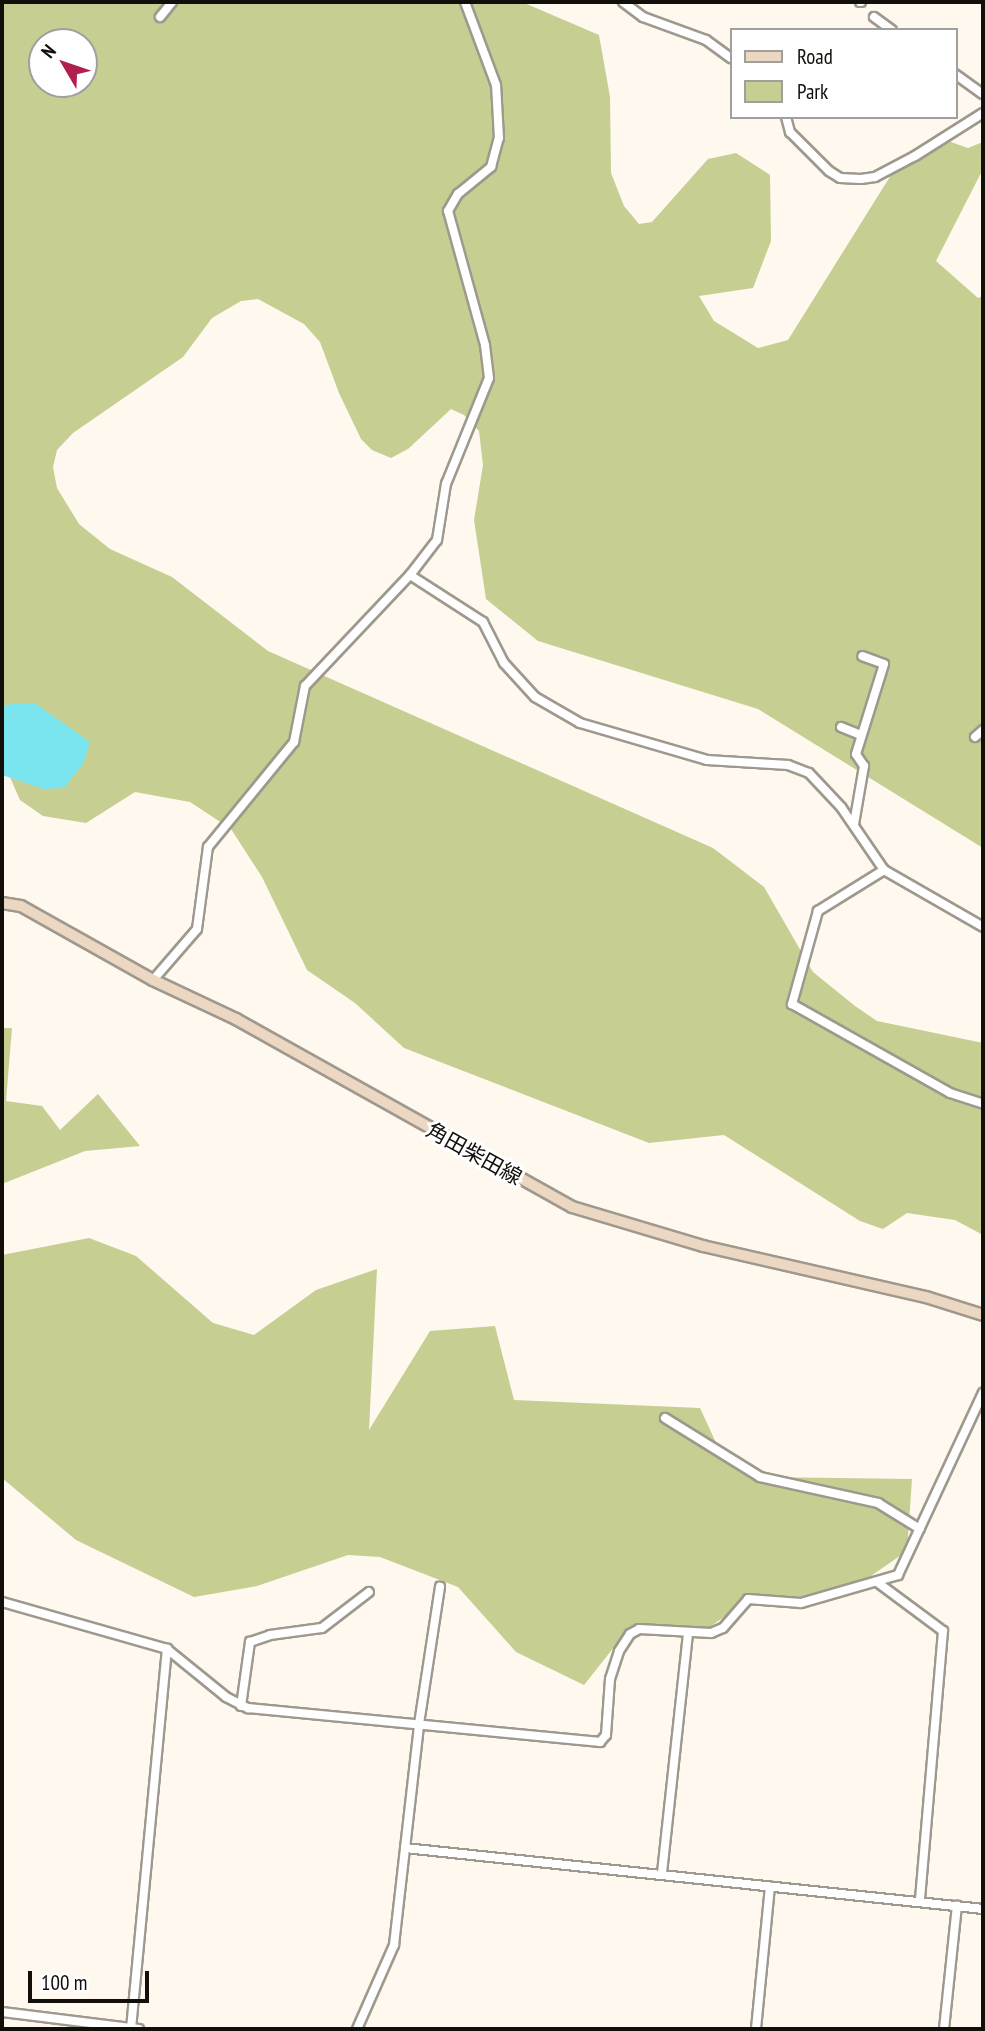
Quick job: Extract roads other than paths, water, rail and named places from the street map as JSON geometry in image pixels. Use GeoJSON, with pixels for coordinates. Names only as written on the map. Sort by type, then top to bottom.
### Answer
{"type":"FeatureCollection","features":[{"type":"Feature","properties":{"kind":"main road","name":"角田柴田線"},"geometry":{"type":"LineString","coordinates":[[2,903],[21,906],[153,981],[236,1019],[498,1168],[582,1211],[703,1246],[926,1297],[983,1315]]}},
{"type":"Feature","properties":{"kind":"street"},"geometry":{"type":"LineString","coordinates":[[160,18],[172,2]]}},
{"type":"Feature","properties":{"kind":"street"},"geometry":{"type":"LineString","coordinates":[[153,981],[197,929],[208,847],[294,742],[305,686],[410,575],[437,540],[446,484],[489,378],[485,345],[447,211],[458,194],[491,167],[499,138],[496,85],[465,2]]}},
{"type":"Feature","properties":{"kind":"street"},"geometry":{"type":"LineString","coordinates":[[623,2],[643,17],[706,40],[730,57]]}},
{"type":"Feature","properties":{"kind":"street"},"geometry":{"type":"LineString","coordinates":[[874,17],[889,28]]}},
{"type":"Feature","properties":{"kind":"street"},"geometry":{"type":"LineString","coordinates":[[957,75],[983,94]]}},
{"type":"Feature","properties":{"kind":"street"},"geometry":{"type":"LineString","coordinates":[[787,119],[790,132],[829,171],[840,178],[861,179],[876,177],[915,156],[983,113]]}},
{"type":"Feature","properties":{"kind":"street"},"geometry":{"type":"LineString","coordinates":[[410,575],[483,622],[504,663],[535,697],[580,723],[707,760],[788,765],[826,787],[884,870],[983,927]]}},
{"type":"Feature","properties":{"kind":"street"},"geometry":{"type":"LineString","coordinates":[[854,824],[864,766],[856,754],[884,664],[862,656]]}},
{"type":"Feature","properties":{"kind":"street"},"geometry":{"type":"LineString","coordinates":[[841,727],[861,735]]}},
{"type":"Feature","properties":{"kind":"street"},"geometry":{"type":"LineString","coordinates":[[975,737],[983,730]]}},
{"type":"Feature","properties":{"kind":"street"},"geometry":{"type":"LineString","coordinates":[[884,870],[818,911],[792,1004],[950,1093],[983,1104]]}},
{"type":"Feature","properties":{"kind":"street"},"geometry":{"type":"LineString","coordinates":[[2,1602],[167,1649],[241,1706],[600,1742],[606,1735],[610,1679],[624,1642],[639,1629],[688,1634],[723,1628],[748,1599],[801,1603],[877,1582],[902,1571],[983,1393]]}},
{"type":"Feature","properties":{"kind":"street"},"geometry":{"type":"LineString","coordinates":[[666,1418],[760,1477],[878,1503],[920,1529]]}},
{"type":"Feature","properties":{"kind":"street"},"geometry":{"type":"LineString","coordinates":[[877,1582],[943,1631],[920,1901]]}},
{"type":"Feature","properties":{"kind":"street"},"geometry":{"type":"LineString","coordinates":[[357,2029],[394,1945],[419,1724],[440,1587]]}},
{"type":"Feature","properties":{"kind":"street"},"geometry":{"type":"LineString","coordinates":[[241,1706],[250,1642],[270,1635],[322,1628],[369,1592]]}},
{"type":"Feature","properties":{"kind":"street"},"geometry":{"type":"LineString","coordinates":[[662,1872],[688,1634]]}},
{"type":"Feature","properties":{"kind":"street"},"geometry":{"type":"LineString","coordinates":[[131,2029],[167,1649]]}},
{"type":"Feature","properties":{"kind":"street"},"geometry":{"type":"LineString","coordinates":[[405,1848],[662,1872],[769,1887],[983,1909]]}},
{"type":"Feature","properties":{"kind":"street"},"geometry":{"type":"LineString","coordinates":[[756,2029],[769,1887]]}},
{"type":"Feature","properties":{"kind":"street"},"geometry":{"type":"LineString","coordinates":[[944,2029],[957,1906]]}},
{"type":"Feature","properties":{"kind":"street"},"geometry":{"type":"LineString","coordinates":[[2,2012],[139,2029]]}},
{"type":"Feature","properties":{"kind":"water"},"geometry":{"type":"Polygon","coordinates":[[[16,703],[36,704],[90,742],[83,764],[64,788],[44,789],[2,775],[2,706],[16,703]]]}}]}
